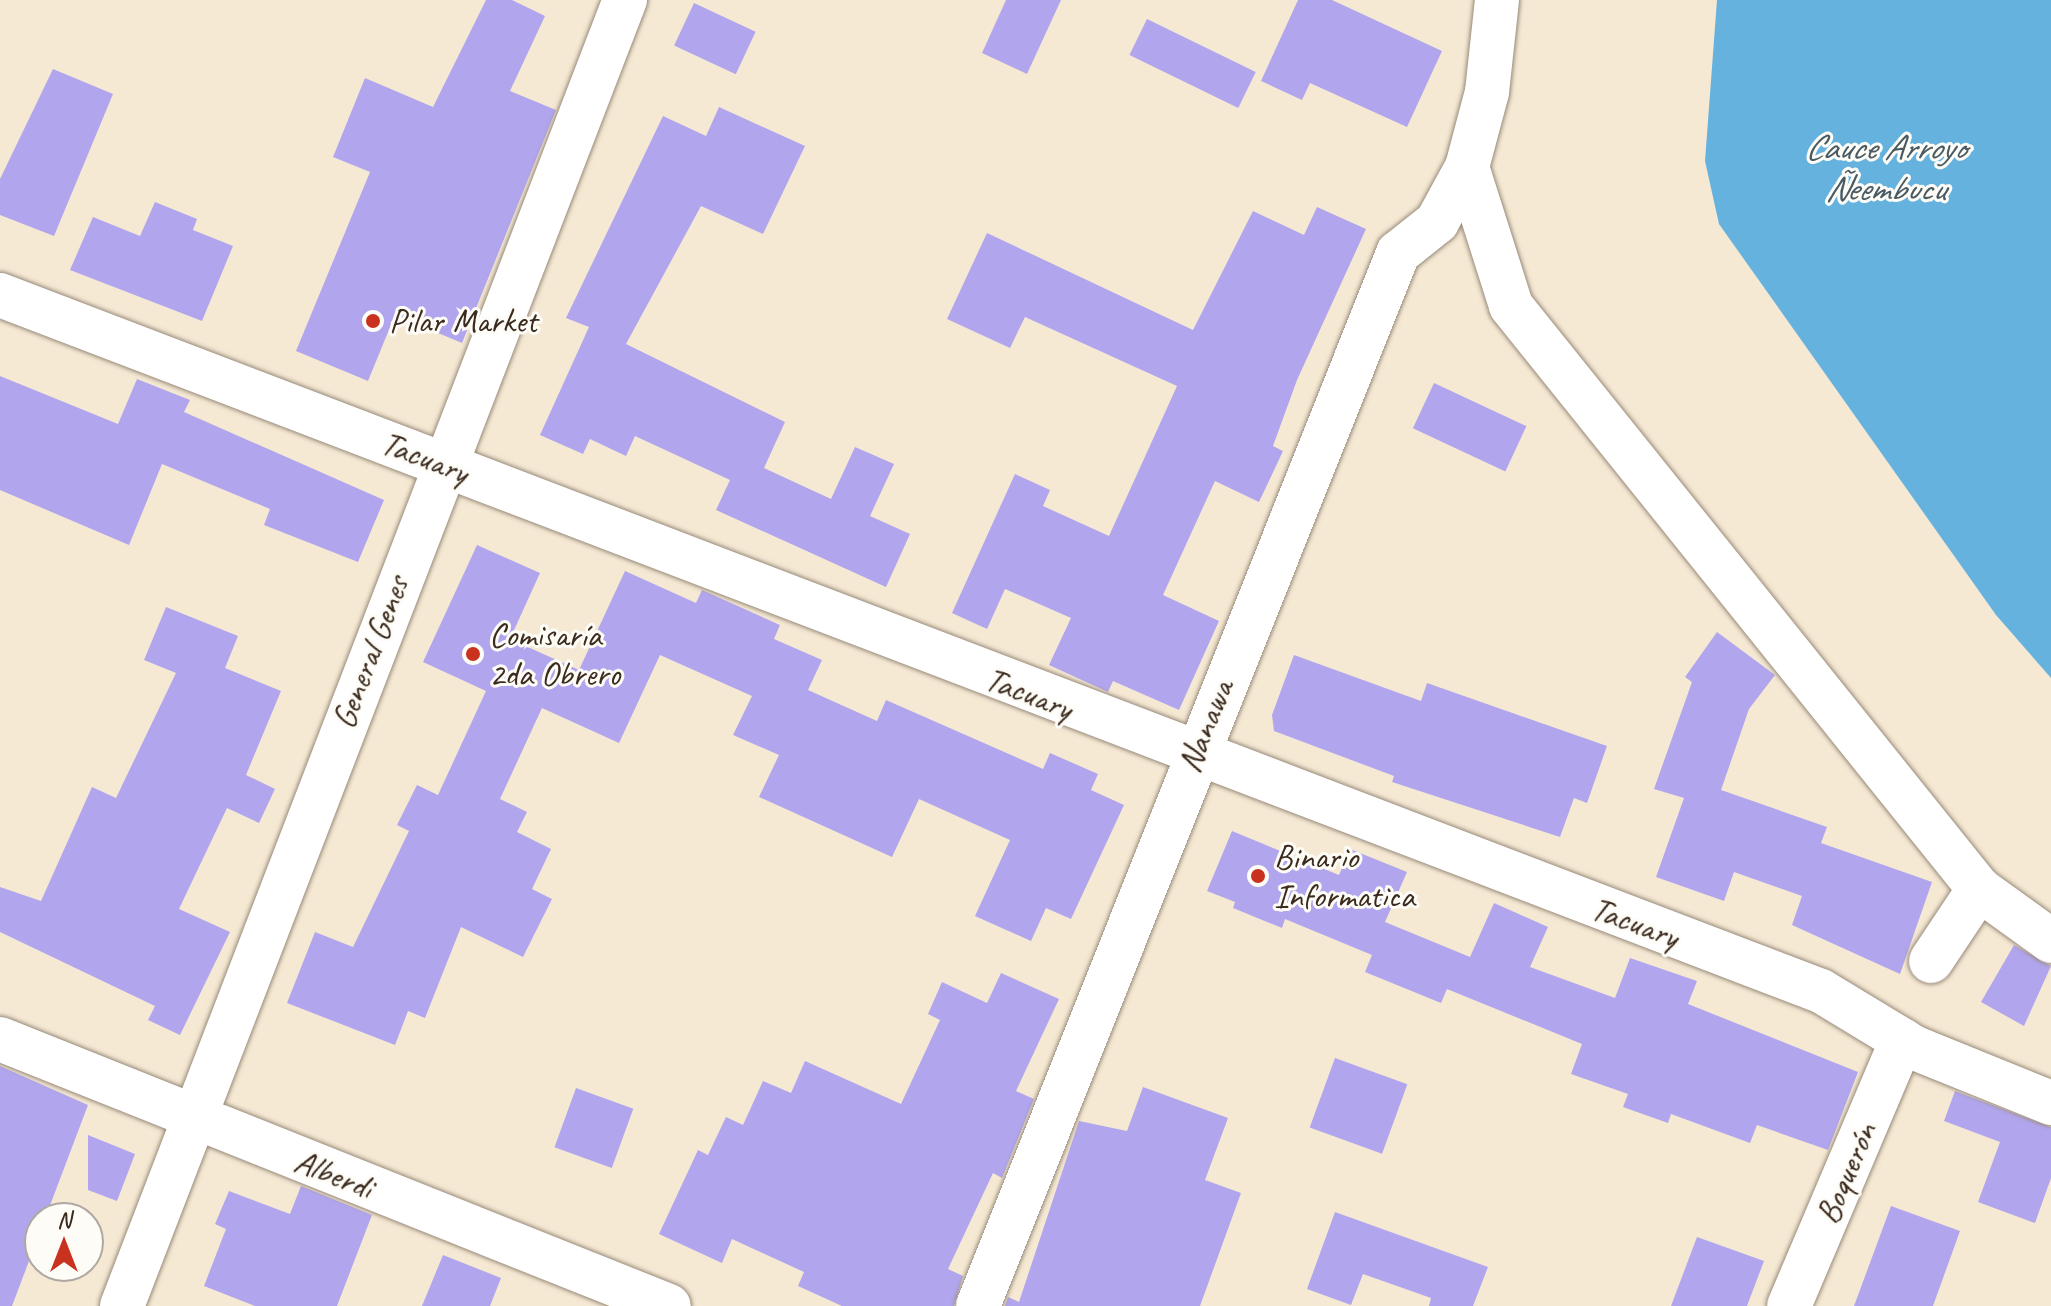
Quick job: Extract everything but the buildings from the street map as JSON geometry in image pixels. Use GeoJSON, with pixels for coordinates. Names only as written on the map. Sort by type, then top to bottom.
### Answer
{"type":"FeatureCollection","features":[{"type":"Feature","properties":{"kind":"street","name":"General Genes"},"geometry":{"type":"LineString","coordinates":[[122,1306],[443,463],[625,0]]}},
{"type":"Feature","properties":{"kind":"street","name":"Nanawa"},"geometry":{"type":"LineString","coordinates":[[978,1306],[1192,756],[1398,253],[1437,222],[1467,167],[1487,92],[1497,0]]}},
{"type":"Feature","properties":{"kind":"street"},"geometry":{"type":"LineString","coordinates":[[1467,167],[1511,306],[1979,889],[2051,941]]}},
{"type":"Feature","properties":{"kind":"street","name":"Tacuary"},"geometry":{"type":"LineString","coordinates":[[0,295],[443,463],[1192,756],[1821,991],[1902,1040],[2051,1103]]}},
{"type":"Feature","properties":{"kind":"street"},"geometry":{"type":"LineString","coordinates":[[1931,961],[1979,889]]}},
{"type":"Feature","properties":{"kind":"street","name":"Alberdi"},"geometry":{"type":"LineString","coordinates":[[0,1039],[669,1306]]}},
{"type":"Feature","properties":{"kind":"street","name":"Boquerón"},"geometry":{"type":"LineString","coordinates":[[1789,1306],[1902,1040]]}},
{"type":"Feature","properties":{"kind":"water","name":"Cauce Arroyo Ñeembucu"},"geometry":{"type":"Polygon","coordinates":[[[1717,0],[2051,0],[2051,678],[1996,615],[1719,224],[1705,161],[1717,0]]]}},
{"type":"Feature","properties":{"kind":"place","name":"Pilar Market"},"geometry":{"type":"Point","coordinates":[373,321]}},
{"type":"Feature","properties":{"kind":"place","name":"Comisaría 2da Obrero"},"geometry":{"type":"Point","coordinates":[473,654]}},
{"type":"Feature","properties":{"kind":"place","name":"Binario Informatica"},"geometry":{"type":"Point","coordinates":[1258,876]}}]}
